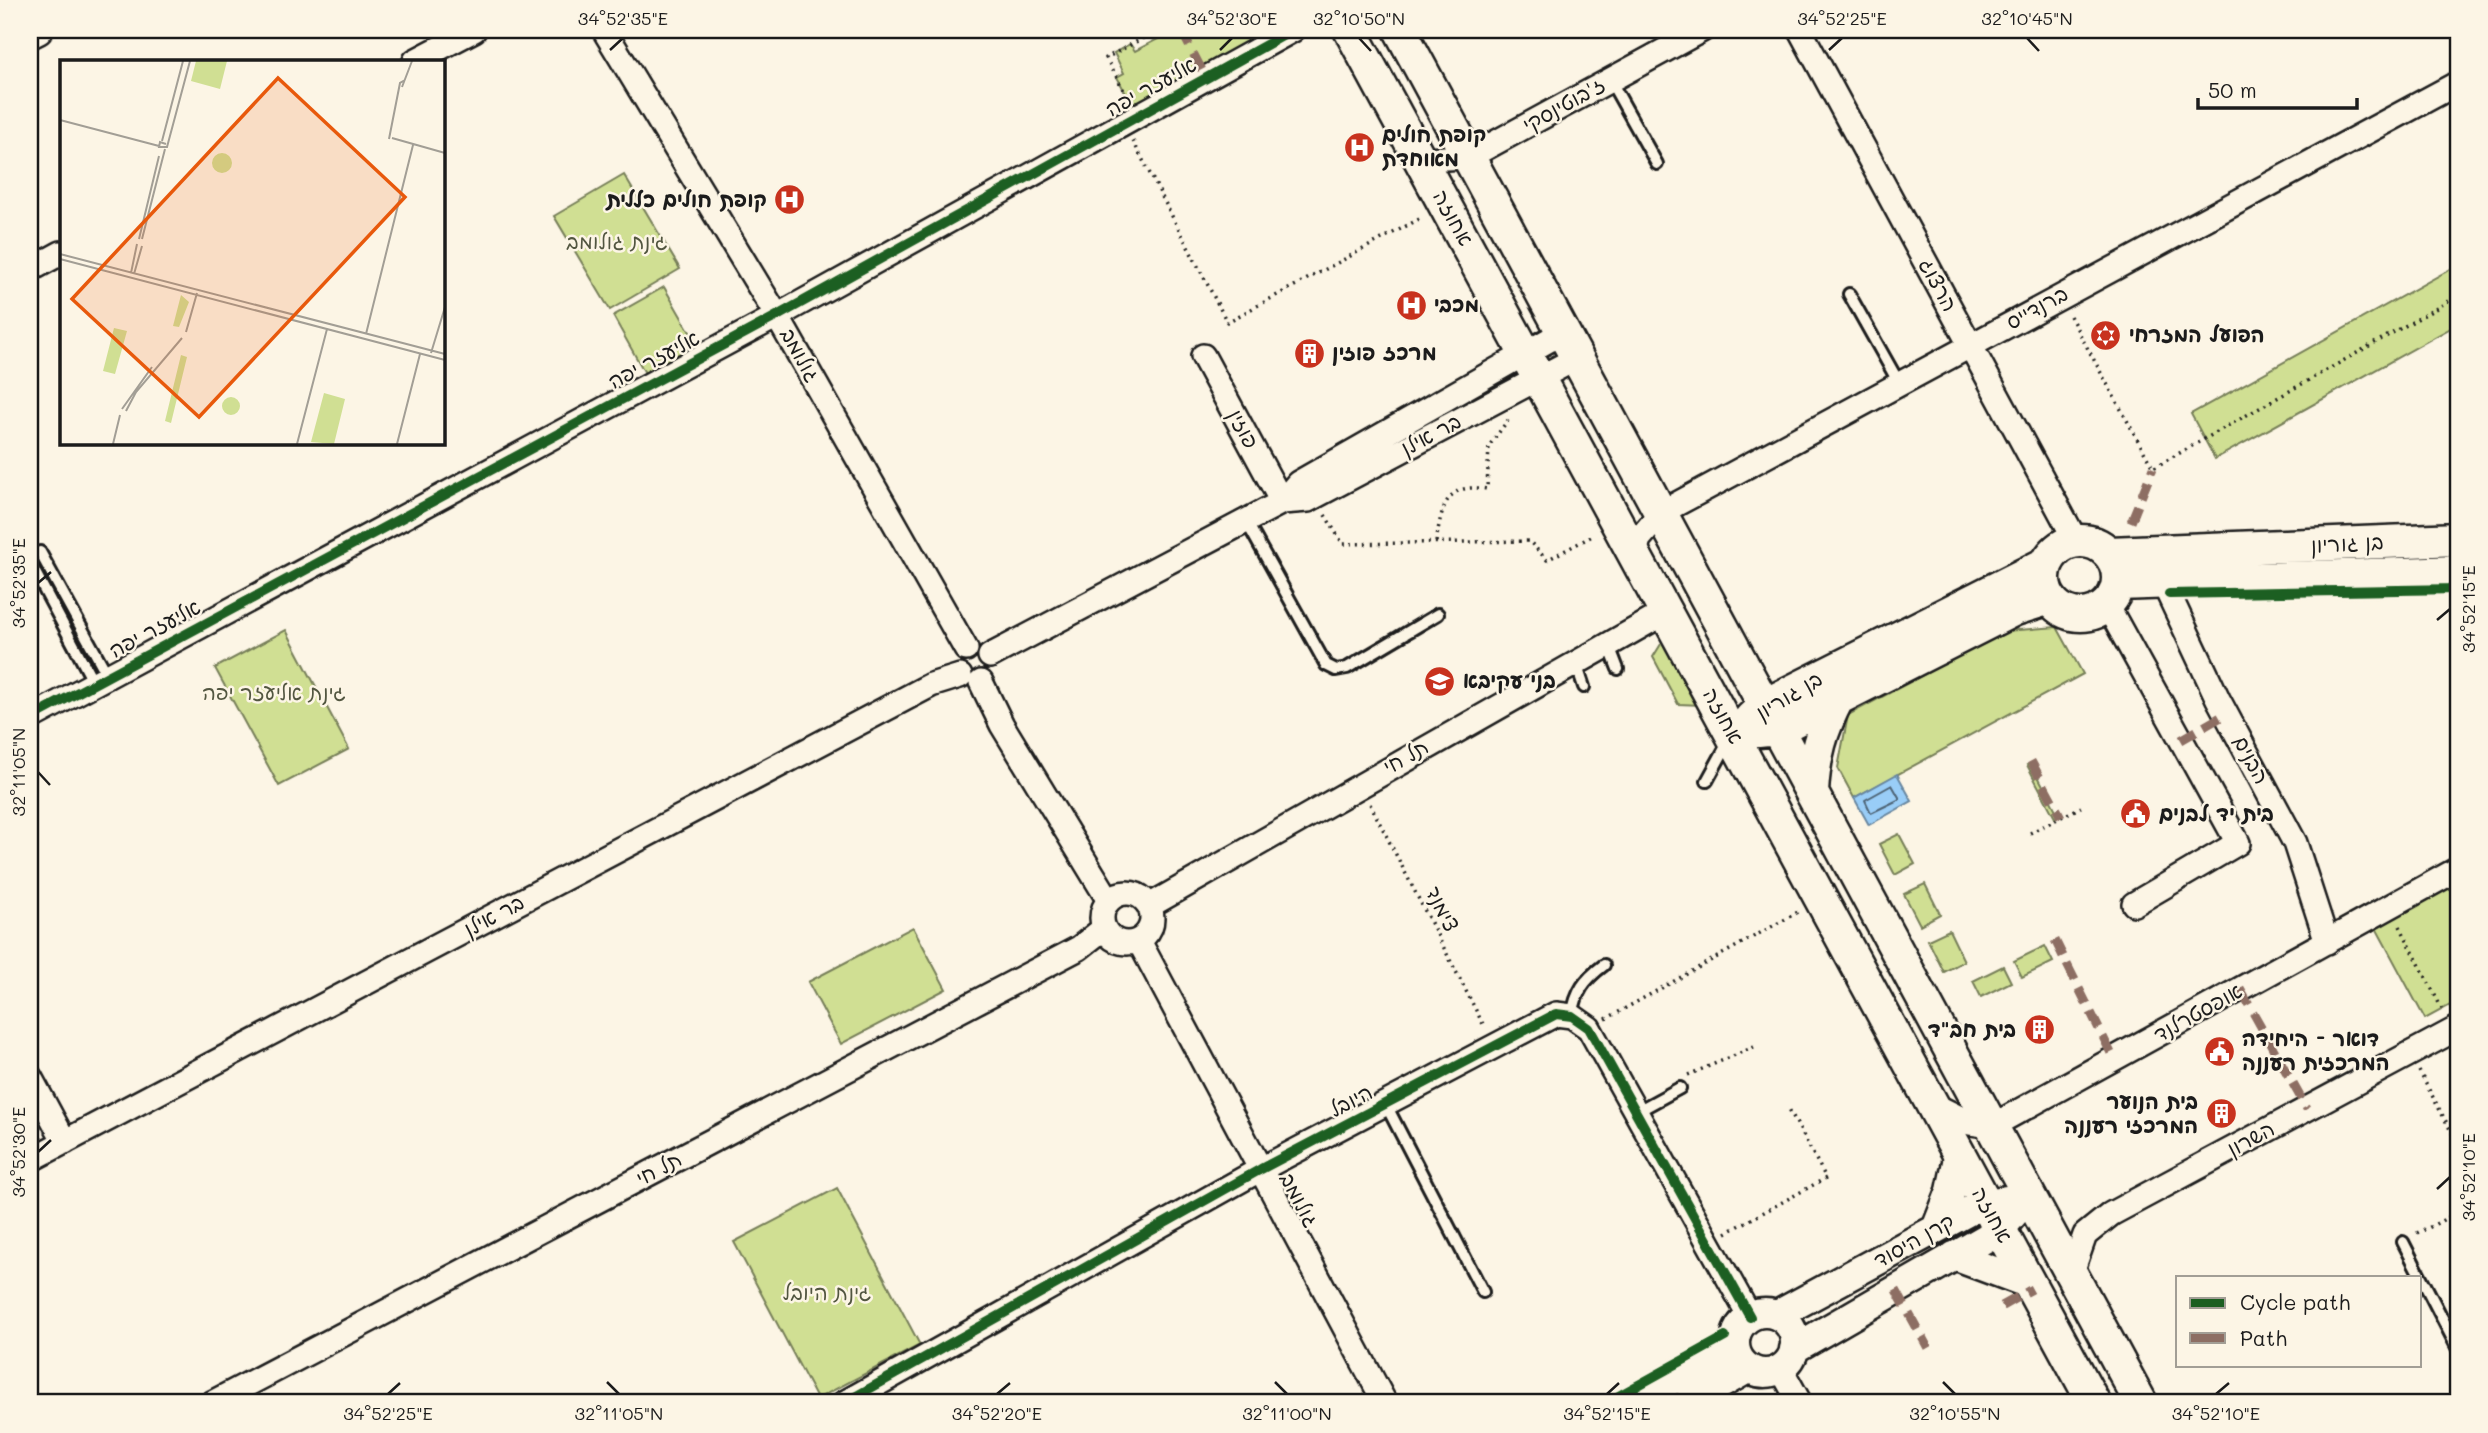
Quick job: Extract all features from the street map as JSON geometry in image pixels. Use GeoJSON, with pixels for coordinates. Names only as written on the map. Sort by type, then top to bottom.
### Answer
{"type":"FeatureCollection","features":[{"type":"Feature","properties":{"kind":"main road","name":"אחוזה"},"geometry":{"type":"LineString","coordinates":[[1350,30],[1534,364],[1634,554],[2094,1403]]}},
{"type":"Feature","properties":{"kind":"main road","name":"אחוזה"},"geometry":{"type":"LineString","coordinates":[[1400,30],[2141,1403]]}},
{"type":"Feature","properties":{"kind":"main road","name":"בן גוריון"},"geometry":{"type":"LineString","coordinates":[[2109,553],[2458,539]]}},
{"type":"Feature","properties":{"kind":"main road"},"geometry":{"type":"LineString","coordinates":[[2076,541],[2100,545],[2109,553],[2116,562],[2113,595],[2088,614],[2070,613],[2050,598],[2044,575],[2054,552],[2076,541]]}},
{"type":"Feature","properties":{"kind":"main road","name":"בן גוריון"},"geometry":{"type":"LineString","coordinates":[[1732,734],[1832,686],[2047,563]]}},
{"type":"Feature","properties":{"kind":"main road","name":"בן גוריון"},"geometry":{"type":"LineString","coordinates":[[2113,595],[2162,582],[2458,572]]}},
{"type":"Feature","properties":{"kind":"main road","name":"בן גוריון"},"geometry":{"type":"LineString","coordinates":[[1832,686],[2015,609],[2050,598]]}},
{"type":"Feature","properties":{"kind":"main road"},"geometry":{"type":"LineString","coordinates":[[1741,661],[1787,677],[1832,686],[1813,759],[1812,792]]}},
{"type":"Feature","properties":{"kind":"street"},"geometry":{"type":"LineString","coordinates":[[30,34],[38,30]]}},
{"type":"Feature","properties":{"kind":"street"},"geometry":{"type":"LineString","coordinates":[[417,60],[474,30]]}},
{"type":"Feature","properties":{"kind":"street","name":"גולומב"},"geometry":{"type":"LineString","coordinates":[[604,30],[777,316],[966,649]]}},
{"type":"Feature","properties":{"kind":"street","name":"אליעזר יפה"},"geometry":{"type":"LineString","coordinates":[[31,714],[777,316],[1293,30]]}},
{"type":"Feature","properties":{"kind":"street","name":"ז'בוטינסקי"},"geometry":{"type":"LineString","coordinates":[[1420,159],[1469,157],[1702,30]]}},
{"type":"Feature","properties":{"kind":"street","name":"הרצוג"},"geometry":{"type":"LineString","coordinates":[[1800,30],[2076,541]]}},
{"type":"Feature","properties":{"kind":"street","name":"ברנדייס"},"geometry":{"type":"LineString","coordinates":[[1634,554],[1644,531],[1662,512],[2458,83]]}},
{"type":"Feature","properties":{"kind":"street"},"geometry":{"type":"LineString","coordinates":[[30,270],[60,254]]}},
{"type":"Feature","properties":{"kind":"street","name":"בר אילן"},"geometry":{"type":"LineString","coordinates":[[990,656],[1282,502],[1298,483],[1570,345]]}},
{"type":"Feature","properties":{"kind":"street","name":"פוזין"},"geometry":{"type":"LineString","coordinates":[[1203,356],[1282,502]]}},
{"type":"Feature","properties":{"kind":"street","name":"בר אילן"},"geometry":{"type":"LineString","coordinates":[[1282,502],[1308,500],[1534,364]]}},
{"type":"Feature","properties":{"kind":"street","name":"הבנים"},"geometry":{"type":"LineString","coordinates":[[2162,582],[2218,699],[2295,843],[2327,942]]}},
{"type":"Feature","properties":{"kind":"street"},"geometry":{"type":"LineString","coordinates":[[2113,595],[2238,843],[2134,904]]}},
{"type":"Feature","properties":{"kind":"street","name":"תל חי"},"geometry":{"type":"LineString","coordinates":[[1149,906],[1360,783],[1399,772],[1576,662],[1666,612]]}},
{"type":"Feature","properties":{"kind":"street"},"geometry":{"type":"LineString","coordinates":[[970,679],[990,674],[990,656],[983,649],[966,649],[956,663],[1002,726],[1108,899]]}},
{"type":"Feature","properties":{"kind":"street","name":"בר אילן"},"geometry":{"type":"LineString","coordinates":[[30,1160],[932,685],[970,679]]}},
{"type":"Feature","properties":{"kind":"street","name":"אופסטרלנד"},"geometry":{"type":"LineString","coordinates":[[1992,1126],[2458,869]]}},
{"type":"Feature","properties":{"kind":"street"},"geometry":{"type":"LineString","coordinates":[[1128,892],[1144,899],[1149,906],[1152,923],[1149,932],[1139,941],[1125,944],[1116,942],[1104,929],[1102,911],[1108,899],[1128,892]]}},
{"type":"Feature","properties":{"kind":"street","name":"תל חי"},"geometry":{"type":"LineString","coordinates":[[212,1403],[1054,961],[1104,929]]}},
{"type":"Feature","properties":{"kind":"street","name":"גולומב"},"geometry":{"type":"LineString","coordinates":[[1139,941],[1385,1403]]}},
{"type":"Feature","properties":{"kind":"street","name":"היובל"},"geometry":{"type":"LineString","coordinates":[[844,1403],[1261,1169],[1495,1049],[1556,1014],[1581,1022]]}},
{"type":"Feature","properties":{"kind":"street"},"geometry":{"type":"LineString","coordinates":[[1581,1022],[1636,1112],[1709,1243],[1764,1316],[1790,1326],[1788,1359],[1800,1403]]}},
{"type":"Feature","properties":{"kind":"street","name":"השרון"},"geometry":{"type":"LineString","coordinates":[[2071,1275],[2085,1235],[2110,1214],[2455,1029]]}},
{"type":"Feature","properties":{"kind":"street"},"geometry":{"type":"LineString","coordinates":[[30,1077],[65,1142]]}},
{"type":"Feature","properties":{"kind":"street"},"geometry":{"type":"LineString","coordinates":[[1934,1105],[1970,1123],[1992,1126]]}},
{"type":"Feature","properties":{"kind":"street"},"geometry":{"type":"LineString","coordinates":[[1936,1229],[1951,1191],[1959,1153]]}},
{"type":"Feature","properties":{"kind":"street","name":"קרן היסוד"},"geometry":{"type":"LineString","coordinates":[[1764,1316],[1984,1203],[2029,1196]]}},
{"type":"Feature","properties":{"kind":"street","name":"קרן היסוד"},"geometry":{"type":"LineString","coordinates":[[1788,1359],[2000,1230],[2029,1196]]}},
{"type":"Feature","properties":{"kind":"street"},"geometry":{"type":"LineString","coordinates":[[1954,1256],[2029,1284]]}},
{"type":"Feature","properties":{"kind":"street"},"geometry":{"type":"LineString","coordinates":[[1764,1316],[1738,1329],[1742,1357],[1765,1373],[1788,1359]]}},
{"type":"Feature","properties":{"kind":"street"},"geometry":{"type":"LineString","coordinates":[[1629,1403],[1742,1357]]}},
{"type":"Feature","properties":{"kind":"street"},"geometry":{"type":"LineString","coordinates":[[1688,1403],[1742,1357]]}},
{"type":"Feature","properties":{"kind":"lane"},"geometry":{"type":"LineString","coordinates":[[1610,80],[1657,164]]}},
{"type":"Feature","properties":{"kind":"lane"},"geometry":{"type":"LineString","coordinates":[[1849,294],[1899,383]]}},
{"type":"Feature","properties":{"kind":"lane"},"geometry":{"type":"LineString","coordinates":[[1246,521],[1325,665],[1336,670],[1347,668],[1438,614]]}},
{"type":"Feature","properties":{"kind":"lane"},"geometry":{"type":"LineString","coordinates":[[40,552],[101,679]]}},
{"type":"Feature","properties":{"kind":"lane"},"geometry":{"type":"LineString","coordinates":[[30,563],[101,679]]}},
{"type":"Feature","properties":{"kind":"lane"},"geometry":{"type":"LineString","coordinates":[[1608,643],[1618,668]]}},
{"type":"Feature","properties":{"kind":"lane"},"geometry":{"type":"LineString","coordinates":[[1576,662],[1584,687]]}},
{"type":"Feature","properties":{"kind":"lane"},"geometry":{"type":"LineString","coordinates":[[1707,781],[1732,734]]}},
{"type":"Feature","properties":{"kind":"lane"},"geometry":{"type":"LineString","coordinates":[[1581,1022],[1576,994],[1586,979],[1605,965]]}},
{"type":"Feature","properties":{"kind":"lane"},"geometry":{"type":"LineString","coordinates":[[1636,1112],[1680,1088]]}},
{"type":"Feature","properties":{"kind":"lane"},"geometry":{"type":"LineString","coordinates":[[1386,1105],[1483,1293]]}},
{"type":"Feature","properties":{"kind":"lane"},"geometry":{"type":"LineString","coordinates":[[2403,1242],[2420,1276]]}},
{"type":"Feature","properties":{"kind":"lane"},"geometry":{"type":"LineString","coordinates":[[2422,1279],[2458,1349]]}},
{"type":"Feature","properties":{"kind":"path"},"geometry":{"type":"LineString","coordinates":[[1158,30],[1106,58],[1131,120],[1227,322],[1445,204]]}},
{"type":"Feature","properties":{"kind":"path"},"geometry":{"type":"LineString","coordinates":[[2059,296],[2153,468],[2458,296]]}},
{"type":"Feature","properties":{"kind":"path"},"geometry":{"type":"LineString","coordinates":[[1436,541],[1442,508],[1448,497],[1473,487],[1487,489],[1489,446],[1511,416]]}},
{"type":"Feature","properties":{"kind":"path"},"geometry":{"type":"LineString","coordinates":[[1308,500],[1318,502],[1343,544],[1529,541],[1547,560],[1617,522]]}},
{"type":"Feature","properties":{"kind":"path"},"geometry":{"type":"LineString","coordinates":[[2030,833],[2081,807]]}},
{"type":"Feature","properties":{"kind":"path"},"geometry":{"type":"LineString","coordinates":[[1581,1022],[1822,899]]}},
{"type":"Feature","properties":{"kind":"path"},"geometry":{"type":"LineString","coordinates":[[2390,906],[2455,1029]]}},
{"type":"Feature","properties":{"kind":"path"},"geometry":{"type":"LineString","coordinates":[[1686,1075],[1754,1047]]}},
{"type":"Feature","properties":{"kind":"path"},"geometry":{"type":"LineString","coordinates":[[2410,1054],[2458,1144]]}},
{"type":"Feature","properties":{"kind":"path"},"geometry":{"type":"LineString","coordinates":[[1709,1243],[1826,1178],[1789,1109]]}},
{"type":"Feature","properties":{"kind":"path"},"geometry":{"type":"LineString","coordinates":[[2403,1242],[2458,1212]]}},
{"type":"Feature","properties":{"kind":"green space"},"geometry":{"type":"Polygon","coordinates":[[[1175,30],[1293,30],[1138,116],[1117,77],[1124,73],[1114,53],[1130,44],[1135,51],[1175,30]]]}},
{"type":"Feature","properties":{"kind":"green space","name":"גינת גולומב"},"geometry":{"type":"Polygon","coordinates":[[[624,175],[680,269],[610,310],[554,216],[624,175]]]}},
{"type":"Feature","properties":{"kind":"green space"},"geometry":{"type":"Polygon","coordinates":[[[2458,265],[2458,324],[2215,459],[2191,414],[2458,265]]]}},
{"type":"Feature","properties":{"kind":"green space"},"geometry":{"type":"Polygon","coordinates":[[[664,287],[698,346],[646,375],[613,316],[664,287]]]}},
{"type":"Feature","properties":{"kind":"green space"},"geometry":{"type":"Polygon","coordinates":[[[2057,627],[2083,674],[1854,798],[1838,768],[1848,715],[2005,631],[2057,627]]]}},
{"type":"Feature","properties":{"kind":"green space","name":"גינת אליעזר יפה"},"geometry":{"type":"Polygon","coordinates":[[[286,630],[349,749],[279,786],[215,668],[286,630]]]}},
{"type":"Feature","properties":{"kind":"green space"},"geometry":{"type":"Polygon","coordinates":[[[1666,636],[1702,705],[1678,704],[1653,657],[1666,636]]]}},
{"type":"Feature","properties":{"kind":"green space"},"geometry":{"type":"Polygon","coordinates":[[[2031,763],[2059,816],[2055,818],[2027,765],[2031,763]]]}},
{"type":"Feature","properties":{"kind":"green space"},"geometry":{"type":"Polygon","coordinates":[[[1899,834],[1915,864],[1895,875],[1879,844],[1899,834]]]}},
{"type":"Feature","properties":{"kind":"green space"},"geometry":{"type":"Polygon","coordinates":[[[2458,881],[2458,1001],[2425,1019],[2375,926],[2458,881]]]}},
{"type":"Feature","properties":{"kind":"green space"},"geometry":{"type":"Polygon","coordinates":[[[1925,884],[1940,914],[1920,925],[1904,894],[1925,884]]]}},
{"type":"Feature","properties":{"kind":"green space"},"geometry":{"type":"Polygon","coordinates":[[[913,927],[946,989],[841,1044],[808,982],[913,927]]]}},
{"type":"Feature","properties":{"kind":"green space"},"geometry":{"type":"Polygon","coordinates":[[[1949,930],[1964,961],[1944,972],[1928,940],[1949,930]]]}},
{"type":"Feature","properties":{"kind":"green space"},"geometry":{"type":"Polygon","coordinates":[[[2045,946],[2053,962],[2022,977],[2014,961],[2045,946]]]}},
{"type":"Feature","properties":{"kind":"green space"},"geometry":{"type":"Polygon","coordinates":[[[2003,966],[2011,982],[1981,997],[1973,981],[2003,966]]]}},
{"type":"Feature","properties":{"kind":"green space","name":"גינת היובל"},"geometry":{"type":"Polygon","coordinates":[[[837,1188],[920,1345],[817,1399],[734,1242],[837,1188]]]}},
{"type":"Feature","properties":{"kind":"water"},"geometry":{"type":"Polygon","coordinates":[[[1897,774],[1912,801],[1869,825],[1854,798],[1897,774]]]}},
{"type":"Feature","properties":{"kind":"marked path"},"geometry":{"type":"LineString","coordinates":[[1181,30],[1206,78]]}},
{"type":"Feature","properties":{"kind":"marked path"},"geometry":{"type":"LineString","coordinates":[[2131,522],[2153,468]]}},
{"type":"Feature","properties":{"kind":"marked path"},"geometry":{"type":"LineString","coordinates":[[2181,740],[2226,714]]}},
{"type":"Feature","properties":{"kind":"marked path"},"geometry":{"type":"LineString","coordinates":[[2031,761],[2061,817]]}},
{"type":"Feature","properties":{"kind":"marked path"},"geometry":{"type":"LineString","coordinates":[[2055,940],[2114,1059]]}},
{"type":"Feature","properties":{"kind":"marked path"},"geometry":{"type":"LineString","coordinates":[[2240,989],[2307,1109]]}},
{"type":"Feature","properties":{"kind":"marked path"},"geometry":{"type":"LineString","coordinates":[[2002,1306],[2032,1289]]}},
{"type":"Feature","properties":{"kind":"marked path"},"geometry":{"type":"LineString","coordinates":[[1896,1290],[1928,1348]]}},
{"type":"Feature","properties":{"kind":"cycle path"},"geometry":{"type":"LineString","coordinates":[[30,718],[777,316],[1293,30]]}},
{"type":"Feature","properties":{"kind":"cycle path"},"geometry":{"type":"LineString","coordinates":[[2169,594],[2458,589]]}},
{"type":"Feature","properties":{"kind":"cycle path"},"geometry":{"type":"LineString","coordinates":[[844,1403],[1261,1169],[1556,1014],[1572,1016],[1589,1028],[1750,1317]]}},
{"type":"Feature","properties":{"kind":"cycle path"},"geometry":{"type":"LineString","coordinates":[[1606,1403],[1725,1337]]}},
{"type":"Feature","properties":{"kind":"place","name":"קופת חולים מאוחדת"},"geometry":{"type":"Point","coordinates":[1359,147]}},
{"type":"Feature","properties":{"kind":"place","name":"קופת חולים כללית"},"geometry":{"type":"Point","coordinates":[790,200]}},
{"type":"Feature","properties":{"kind":"place","name":"מכבי"},"geometry":{"type":"Point","coordinates":[1411,305]}},
{"type":"Feature","properties":{"kind":"place","name":"הפועל המזרחי"},"geometry":{"type":"Point","coordinates":[2106,335]}},
{"type":"Feature","properties":{"kind":"place","name":"מרכז פוזין"},"geometry":{"type":"Point","coordinates":[1309,353]}},
{"type":"Feature","properties":{"kind":"place","name":"בני עקיבא"},"geometry":{"type":"Point","coordinates":[1440,681]}},
{"type":"Feature","properties":{"kind":"place","name":"בית יד לבנים"},"geometry":{"type":"Point","coordinates":[2136,814]}},
{"type":"Feature","properties":{"kind":"place","name":"בית חב\"ד"},"geometry":{"type":"Point","coordinates":[2039,1030]}},
{"type":"Feature","properties":{"kind":"place","name":"דואר - היחידה המרכזית רעננה"},"geometry":{"type":"Point","coordinates":[2219,1051]}},
{"type":"Feature","properties":{"kind":"place","name":"בית הנוער המרכזי רעננה"},"geometry":{"type":"Point","coordinates":[2221,1114]}}]}
